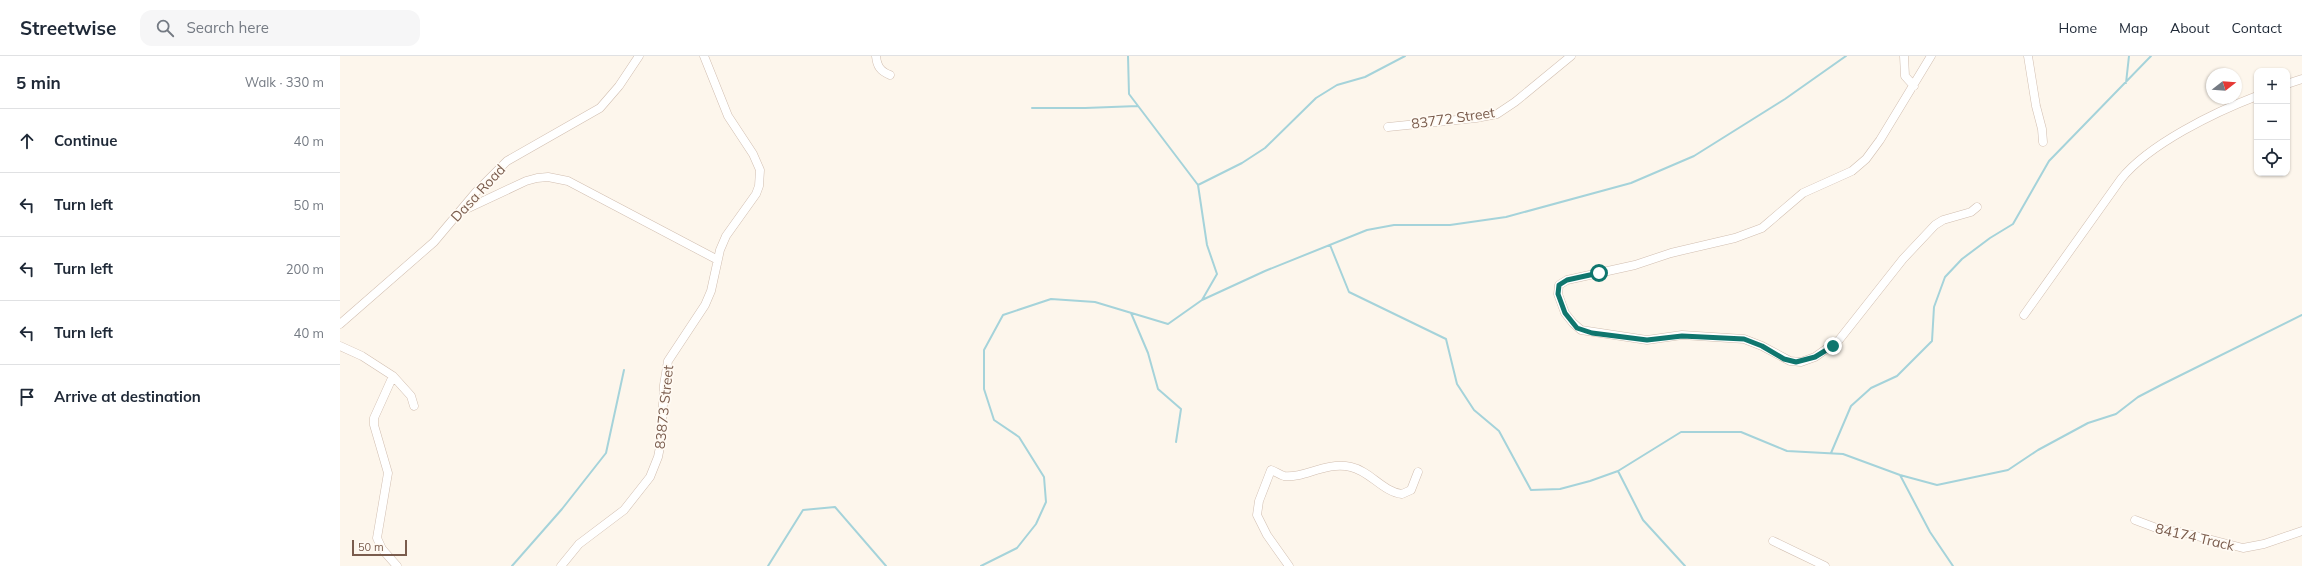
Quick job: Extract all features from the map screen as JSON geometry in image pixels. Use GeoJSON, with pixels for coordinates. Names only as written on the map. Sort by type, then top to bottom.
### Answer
{"type":"FeatureCollection","features":[{"type":"Feature","properties":{"kind":"street","name":"Dasa Road"},"geometry":{"type":"LineString","coordinates":[[340,324],[434,242],[476,192],[508,161],[600,108],[620,86],[639,56]]}},
{"type":"Feature","properties":{"kind":"street","name":"83873 Street"},"geometry":{"type":"LineString","coordinates":[[561,566],[579,544],[624,510],[650,477],[658,457],[661,442],[664,385],[668,361],[705,305],[713,284],[716,259],[726,236],[756,194],[761,177],[751,148],[728,116],[704,56]]}},
{"type":"Feature","properties":{"kind":"street"},"geometry":{"type":"LineString","coordinates":[[876,56],[877,65],[882,72],[890,75]]}},
{"type":"Feature","properties":{"kind":"street","name":"83772 Street"},"geometry":{"type":"LineString","coordinates":[[1388,127],[1476,118],[1497,114],[1511,106],[1571,56]]}},
{"type":"Feature","properties":{"kind":"street"},"geometry":{"type":"LineString","coordinates":[[1904,56],[1904,76],[1914,86]]}},
{"type":"Feature","properties":{"kind":"street"},"geometry":{"type":"LineString","coordinates":[[1931,56],[1871,154],[1852,171],[1803,193],[1766,225],[1748,234],[1561,282],[1558,294],[1565,313],[1577,328],[1592,333],[1647,340],[1682,336],[1744,339],[1762,346],[1790,361],[1806,361],[1839,340],[1903,259],[1934,226],[1943,220],[1971,212],[1977,207]]}},
{"type":"Feature","properties":{"kind":"street"},"geometry":{"type":"LineString","coordinates":[[2028,56],[2036,106],[2042,129],[2043,142]]}},
{"type":"Feature","properties":{"kind":"street"},"geometry":{"type":"LineString","coordinates":[[2290,83],[2302,79]]}},
{"type":"Feature","properties":{"kind":"street"},"geometry":{"type":"LineString","coordinates":[[2024,315],[2117,185],[2135,164],[2176,137],[2222,111],[2254,97]]}},
{"type":"Feature","properties":{"kind":"street"},"geometry":{"type":"LineString","coordinates":[[459,212],[526,181],[537,178],[558,178],[586,190],[633,217],[716,259]]}},
{"type":"Feature","properties":{"kind":"street"},"geometry":{"type":"LineString","coordinates":[[340,346],[362,356],[393,376],[411,396],[414,406]]}},
{"type":"Feature","properties":{"kind":"street"},"geometry":{"type":"LineString","coordinates":[[393,376],[374,418],[374,425],[388,472],[377,538],[382,549],[398,566]]}},
{"type":"Feature","properties":{"kind":"street"},"geometry":{"type":"LineString","coordinates":[[1289,566],[1265,531],[1257,515],[1259,501],[1271,470],[1287,476],[1324,467],[1350,466],[1368,474],[1390,490],[1402,494],[1411,490],[1418,472]]}},
{"type":"Feature","properties":{"kind":"street","name":"84174 Track"},"geometry":{"type":"LineString","coordinates":[[2135,520],[2159,529],[2185,533],[2243,548],[2268,543],[2302,530]]}},
{"type":"Feature","properties":{"kind":"street"},"geometry":{"type":"LineString","coordinates":[[1773,541],[1825,566]]}},
{"type":"Feature","properties":{"kind":"waterway"},"geometry":{"type":"LineString","coordinates":[[981,566],[1017,548],[1036,524],[1046,502],[1044,477],[1019,437],[994,420],[984,389],[984,350],[1003,315],[1051,299],[1095,302],[1168,324],[1202,300],[1217,274],[1207,245],[1198,185],[1129,94],[1128,56]]}},
{"type":"Feature","properties":{"kind":"waterway"},"geometry":{"type":"LineString","coordinates":[[1198,185],[1242,163],[1265,148],[1316,98],[1337,85],[1365,77],[1405,56]]}},
{"type":"Feature","properties":{"kind":"waterway"},"geometry":{"type":"LineString","coordinates":[[1202,300],[1265,271],[1367,230],[1394,225],[1450,225],[1506,217],[1631,183],[1694,156],[1785,99],[1846,56]]}},
{"type":"Feature","properties":{"kind":"waterway"},"geometry":{"type":"LineString","coordinates":[[2126,83],[2129,56]]}},
{"type":"Feature","properties":{"kind":"waterway"},"geometry":{"type":"LineString","coordinates":[[1831,453],[1851,406],[1871,388],[1897,376],[1932,341],[1934,307],[1945,277],[1962,259],[1990,238],[2013,224],[2049,161],[2151,56]]}},
{"type":"Feature","properties":{"kind":"waterway"},"geometry":{"type":"LineString","coordinates":[[1032,108],[1138,106]]}},
{"type":"Feature","properties":{"kind":"waterway"},"geometry":{"type":"LineString","coordinates":[[1330,245],[1349,292],[1446,339],[1457,384],[1474,410],[1499,431],[1531,490],[1560,489],[1590,481],[1618,471],[1681,432],[1741,432],[1787,451],[1843,454],[1900,475],[1937,485],[2008,470],[2038,450],[2088,423],[2116,414],[2138,397],[2302,315]]}},
{"type":"Feature","properties":{"kind":"waterway"},"geometry":{"type":"LineString","coordinates":[[1131,313],[1148,353],[1158,389],[1181,409],[1176,442]]}},
{"type":"Feature","properties":{"kind":"waterway"},"geometry":{"type":"LineString","coordinates":[[512,566],[562,509],[606,453],[624,370]]}},
{"type":"Feature","properties":{"kind":"waterway"},"geometry":{"type":"LineString","coordinates":[[1618,471],[1643,520],[1685,566]]}},
{"type":"Feature","properties":{"kind":"waterway"},"geometry":{"type":"LineString","coordinates":[[1900,475],[1930,532],[1953,566]]}},
{"type":"Feature","properties":{"kind":"waterway"},"geometry":{"type":"LineString","coordinates":[[768,566],[803,510],[835,507],[886,566]]}},
{"type":"Feature","properties":{"kind":"route"},"geometry":{"type":"LineString","coordinates":[[1599,273],[1580,276],[1561,282],[1559,285],[1558,294],[1565,313],[1572,323],[1581,330],[1592,333],[1647,340],[1655,340],[1673,336],[1744,339],[1762,346],[1784,359],[1796,362],[1806,361],[1833,346]]}}]}
